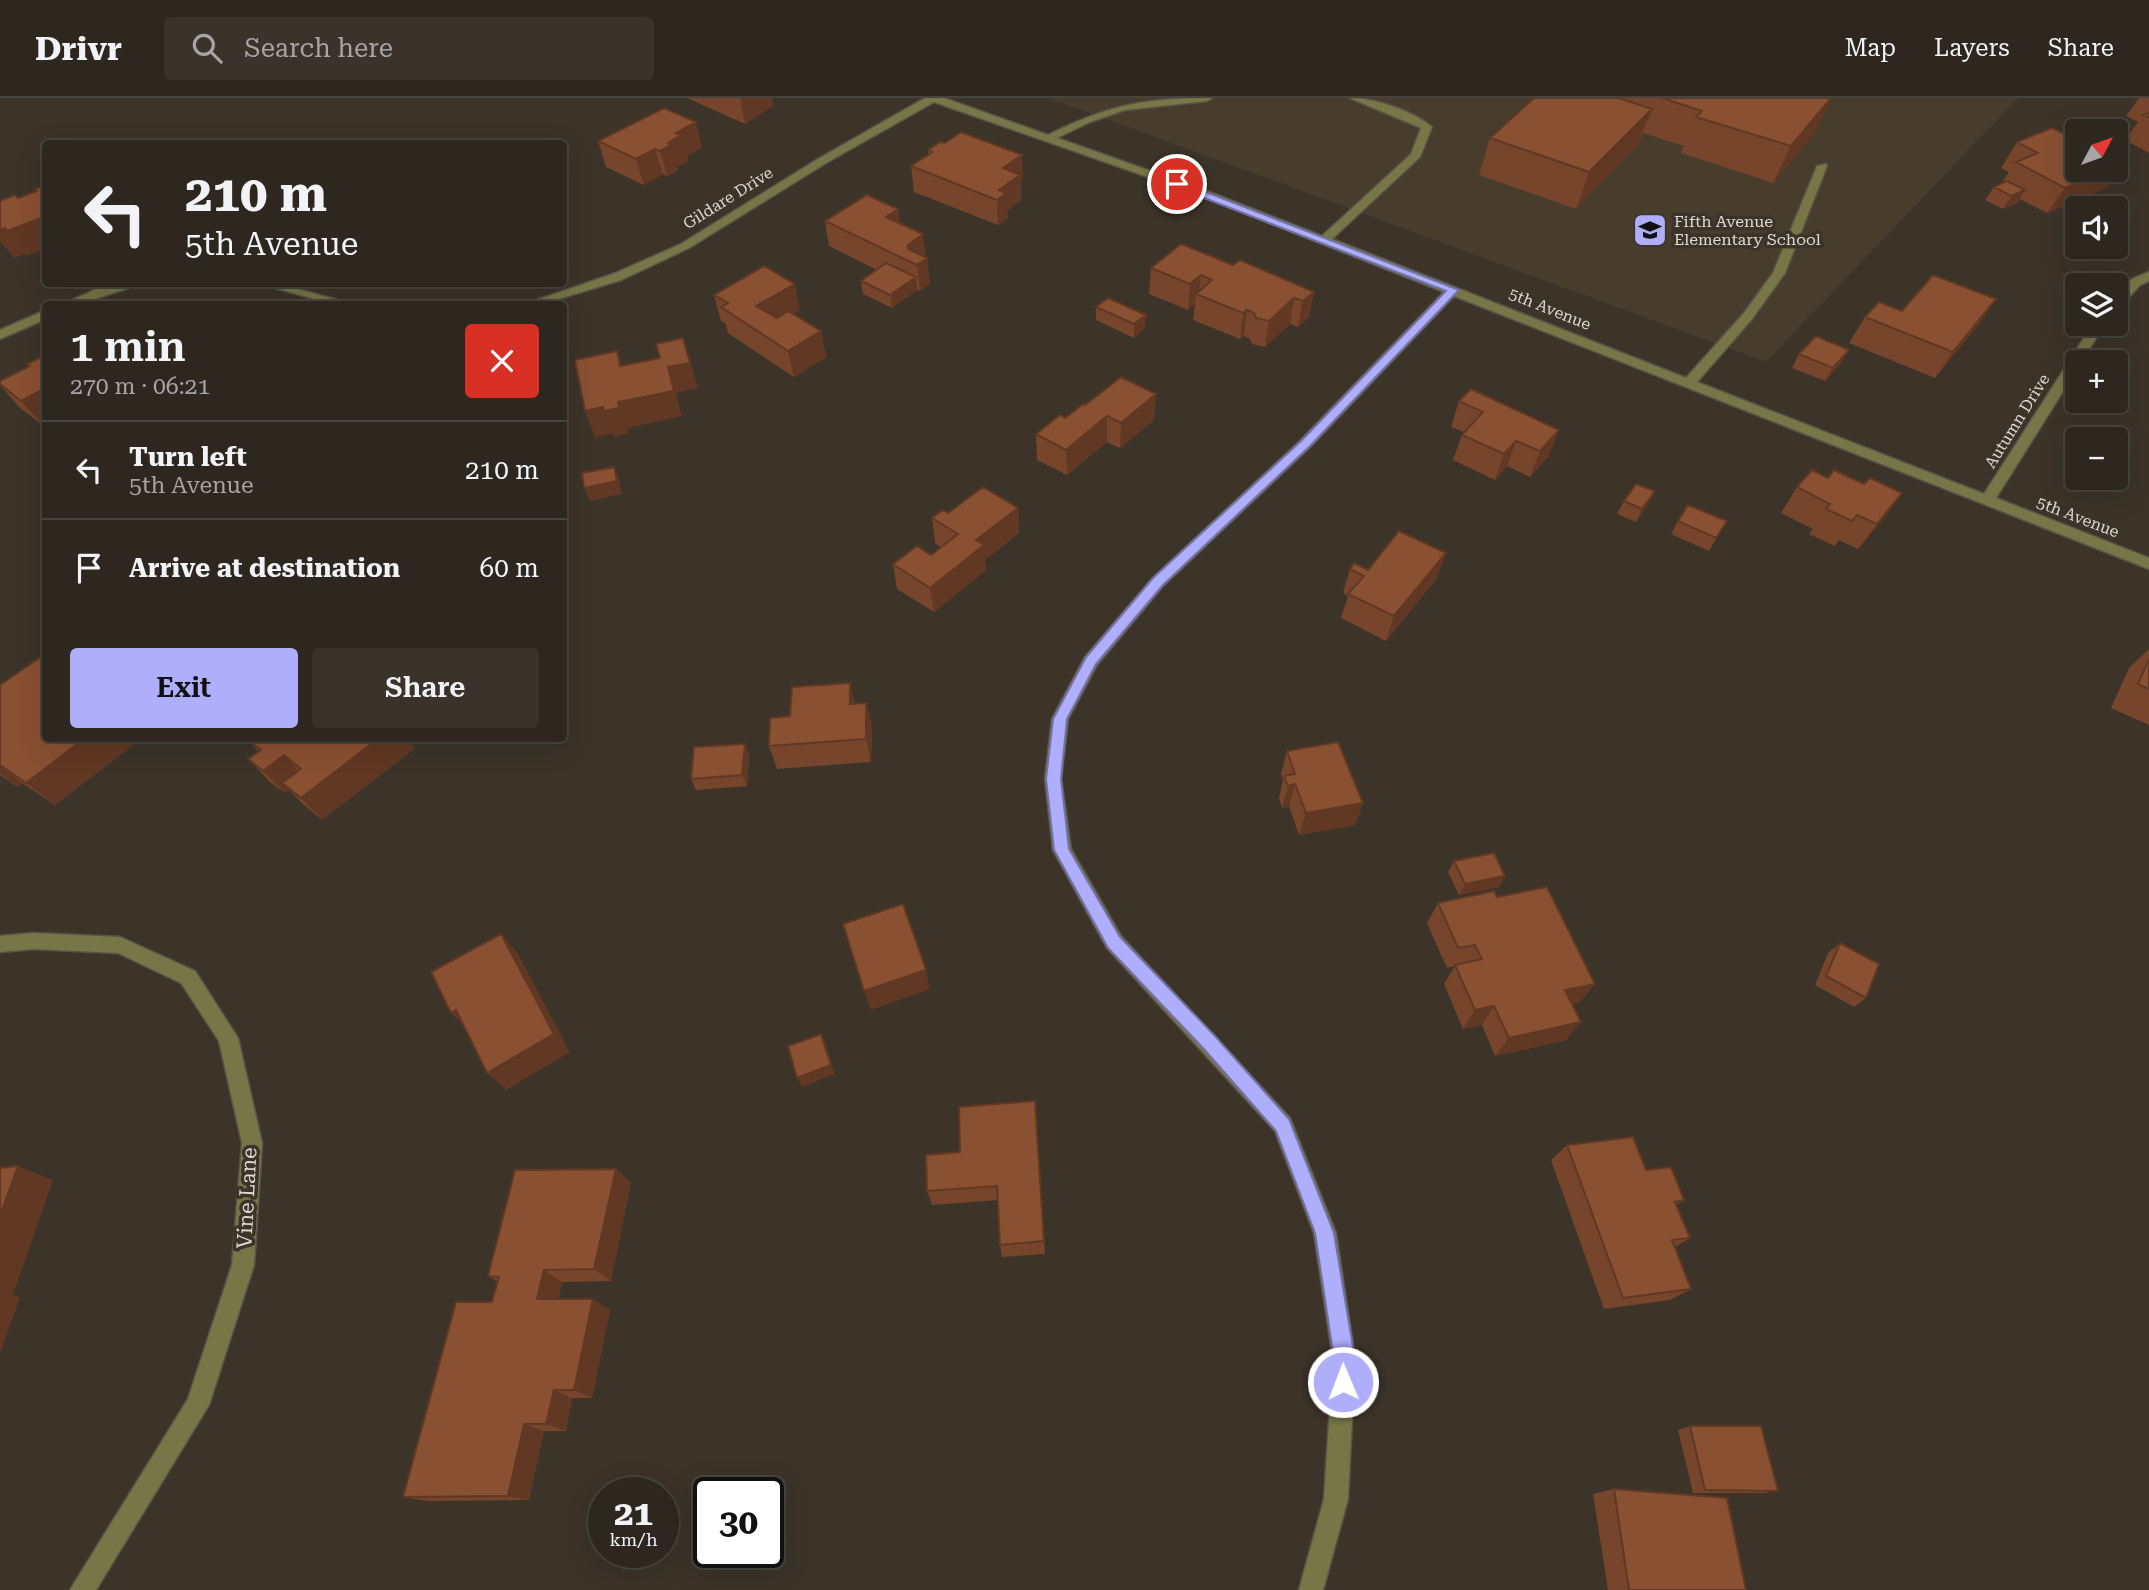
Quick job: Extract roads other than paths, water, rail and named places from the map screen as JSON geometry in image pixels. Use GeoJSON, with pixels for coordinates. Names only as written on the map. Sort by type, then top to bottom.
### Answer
{"type":"FeatureCollection","features":[{"type":"Feature","properties":{"kind":"street","name":"5th Avenue"},"geometry":{"type":"LineString","coordinates":[[934,98],[1324,240],[2149,564]]}},
{"type":"Feature","properties":{"kind":"street","name":"Gildare Drive"},"geometry":{"type":"LineString","coordinates":[[540,301],[617,277],[685,246],[822,161],[934,98]]}},
{"type":"Feature","properties":{"kind":"street"},"geometry":{"type":"LineString","coordinates":[[1049,138],[1086,120],[1125,107],[1207,98]]}},
{"type":"Feature","properties":{"kind":"street"},"geometry":{"type":"LineString","coordinates":[[1324,240],[1416,155],[1427,127],[1355,98]]}},
{"type":"Feature","properties":{"kind":"street"},"geometry":{"type":"LineString","coordinates":[[1689,383],[1748,316],[1779,273],[1822,166]]}},
{"type":"Feature","properties":{"kind":"street"},"geometry":{"type":"LineString","coordinates":[[2128,290],[2136,282],[2149,276]]}},
{"type":"Feature","properties":{"kind":"street"},"geometry":{"type":"LineString","coordinates":[[77,301],[120,287]]}},
{"type":"Feature","properties":{"kind":"street"},"geometry":{"type":"LineString","coordinates":[[279,287],[334,301]]}},
{"type":"Feature","properties":{"kind":"street"},"geometry":{"type":"LineString","coordinates":[[1311,1590],[1336,1499],[1344,1359],[1325,1233],[1283,1125],[1114,942],[1062,850],[1054,779],[1060,719],[1091,661],[1158,582],[1305,444],[1453,290]]}},
{"type":"Feature","properties":{"kind":"street"},"geometry":{"type":"LineString","coordinates":[[0,335],[42,316]]}},
{"type":"Feature","properties":{"kind":"street","name":"Autumn Drive"},"geometry":{"type":"LineString","coordinates":[[1987,500],[2091,336]]}},
{"type":"Feature","properties":{"kind":"street","name":"Vine Lane"},"geometry":{"type":"LineString","coordinates":[[0,944],[34,940],[120,945],[188,977],[228,1038],[252,1143],[243,1265],[198,1405],[82,1590]]}},
{"type":"Feature","properties":{"kind":"place","name":"Fifth Avenue Elementary School"},"geometry":{"type":"Point","coordinates":[1650,230]}}]}
